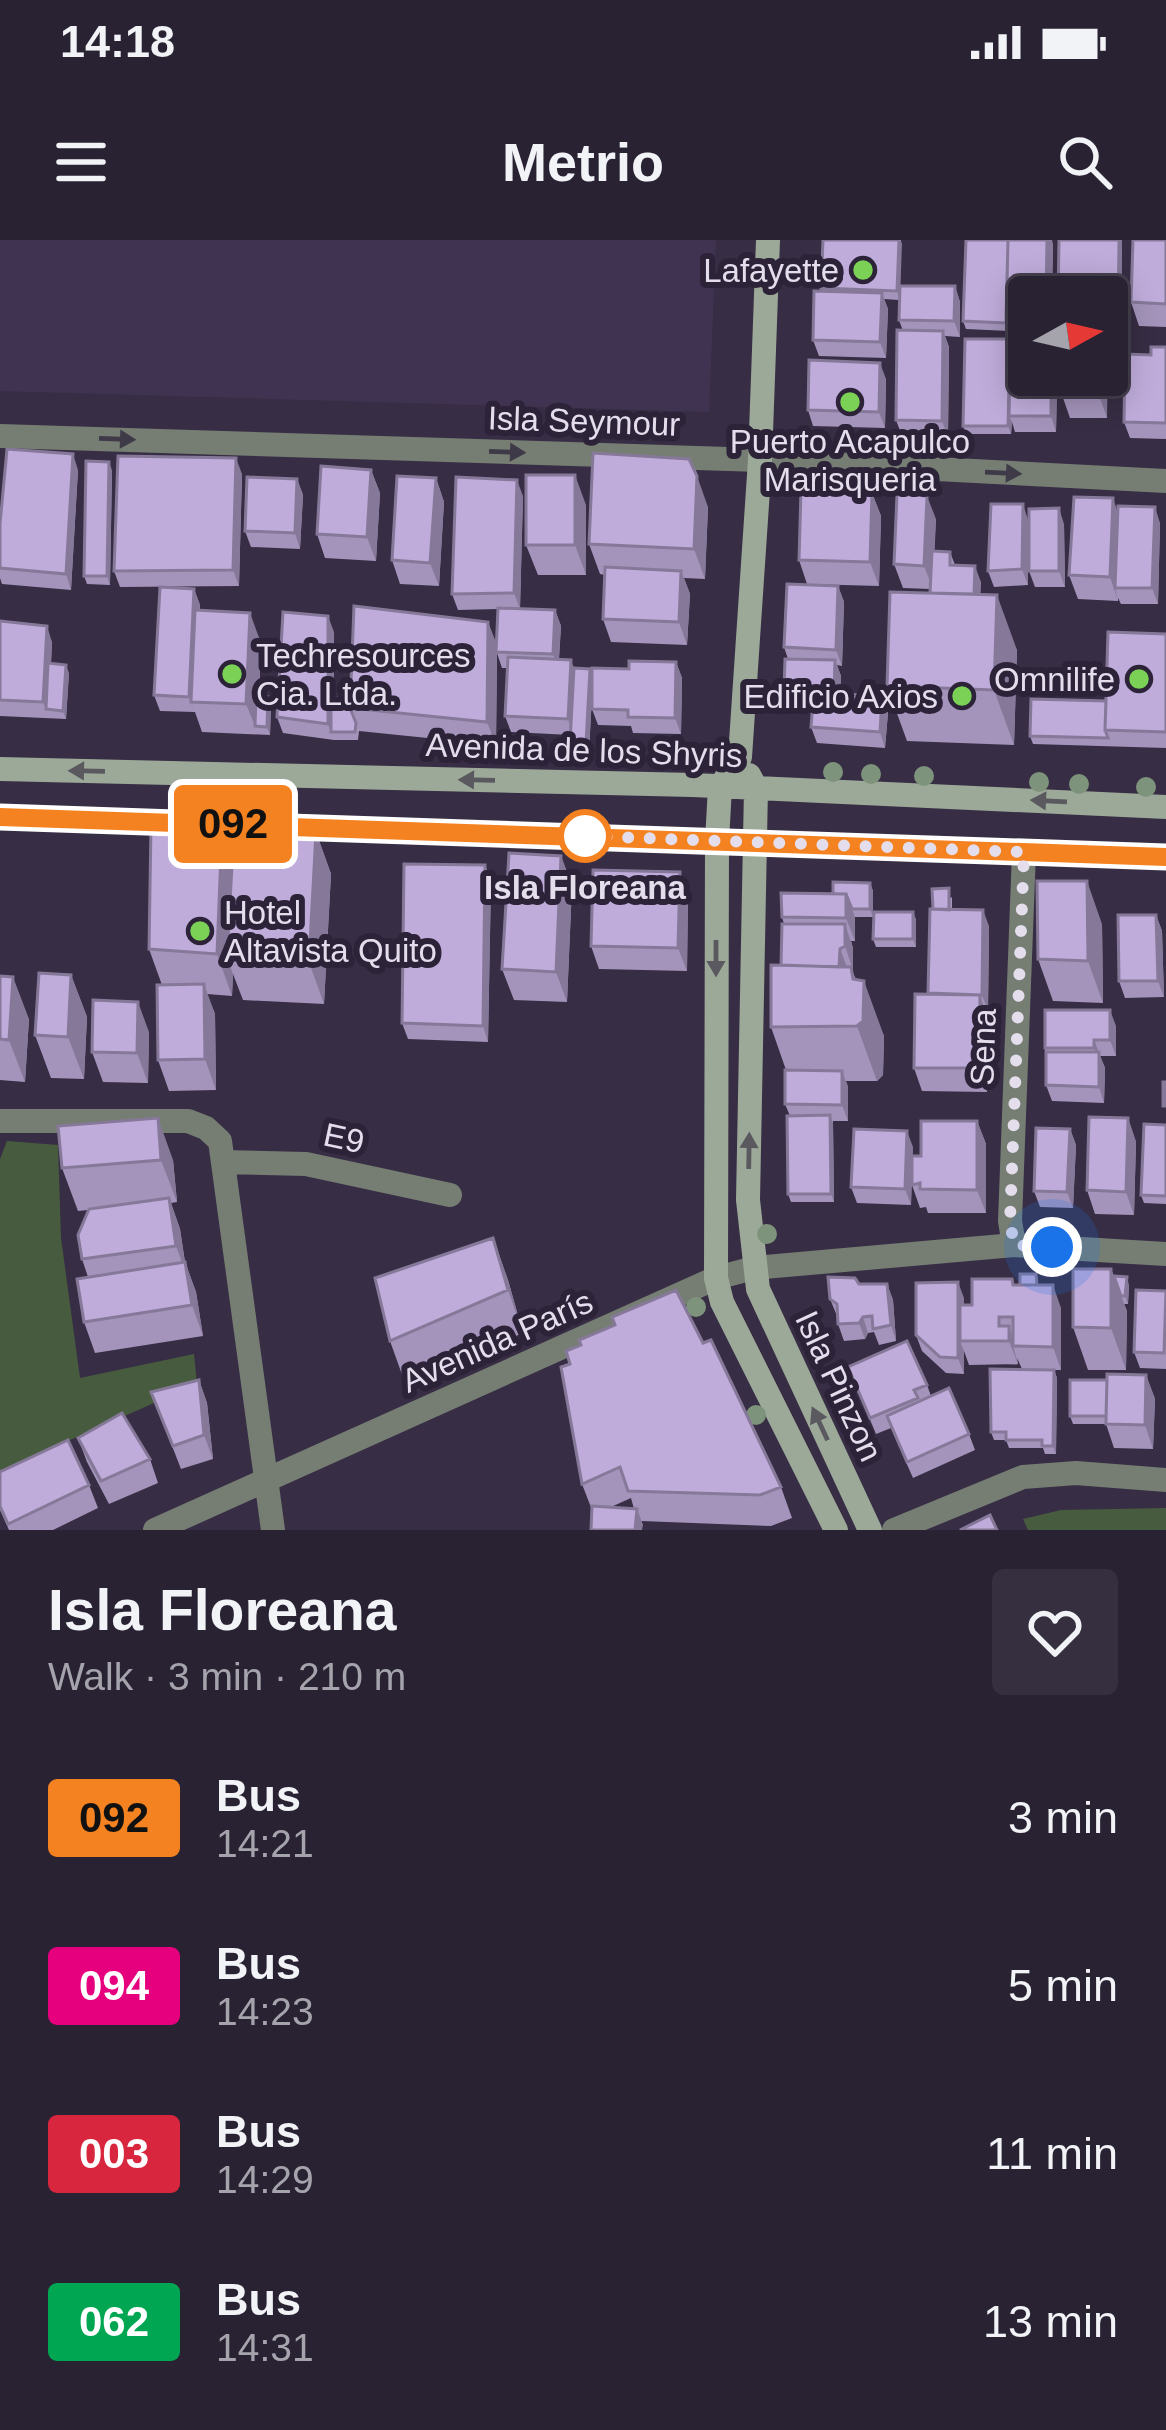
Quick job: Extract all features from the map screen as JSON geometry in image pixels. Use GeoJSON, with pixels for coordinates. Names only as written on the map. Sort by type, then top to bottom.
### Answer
{"type":"FeatureCollection","features":[{"type":"Feature","properties":{"kind":"main road"},"geometry":{"type":"LineString","coordinates":[[716,1278],[717,841],[720,787],[740,757],[760,460],[768,240]]}},
{"type":"Feature","properties":{"kind":"main road"},"geometry":{"type":"LineString","coordinates":[[740,757],[756,788],[748,1200],[754,1268]]}},
{"type":"Feature","properties":{"kind":"main road","name":"Avenida de los Shyris"},"geometry":{"type":"LineString","coordinates":[[0,769],[756,788],[1166,807]]}},
{"type":"Feature","properties":{"kind":"main road"},"geometry":{"type":"LineString","coordinates":[[0,817],[1166,856]]}},
{"type":"Feature","properties":{"kind":"main road","name":"Isla Pinzon"},"geometry":{"type":"LineString","coordinates":[[754,1268],[758,1289],[870,1530]]}},
{"type":"Feature","properties":{"kind":"main road","name":"Isla Pinzon"},"geometry":{"type":"LineString","coordinates":[[716,1278],[722,1302],[836,1530]]}},
{"type":"Feature","properties":{"kind":"street","name":"Isla Seymour"},"geometry":{"type":"LineString","coordinates":[[0,436],[760,460],[1166,481]]}},
{"type":"Feature","properties":{"kind":"street","name":"Sena"},"geometry":{"type":"LineString","coordinates":[[1014,1245],[1010,1221],[1024,852]]}},
{"type":"Feature","properties":{"kind":"street"},"geometry":{"type":"LineString","coordinates":[[0,1121],[188,1121],[214,1133],[220,1141],[273,1530]]}},
{"type":"Feature","properties":{"kind":"street","name":"E9"},"geometry":{"type":"LineString","coordinates":[[223,1162],[306,1164],[450,1195]]}},
{"type":"Feature","properties":{"kind":"street","name":"Avenida París"},"geometry":{"type":"LineString","coordinates":[[155,1530],[716,1278],[754,1268],[1014,1245],[1166,1254]]}},
{"type":"Feature","properties":{"kind":"street"},"geometry":{"type":"LineString","coordinates":[[893,1530],[1023,1478],[1076,1473],[1166,1480]]}},
{"type":"Feature","properties":{"kind":"shaded area"},"geometry":{"type":"Polygon","coordinates":[[[0,240],[716,240],[709,412],[0,391],[0,240]]]}},
{"type":"Feature","properties":{"kind":"green space"},"geometry":{"type":"Polygon","coordinates":[[[7,1141],[58,1145],[61,1238],[80,1378],[194,1354],[197,1384],[0,1471],[0,1159],[7,1141]]]}},
{"type":"Feature","properties":{"kind":"green space"},"geometry":{"type":"Polygon","coordinates":[[[1166,1508],[1166,1530],[1028,1530],[1023,1519],[1061,1510],[1166,1508]]]}},
{"type":"Feature","properties":{"kind":"building","name":"Lafayette"},"geometry":{"type":"Polygon","coordinates":[[[823,240],[899,240],[897,291],[821,288],[823,240]]]}},
{"type":"Feature","properties":{"kind":"building"},"geometry":{"type":"Polygon","coordinates":[[[966,240],[1008,240],[1006,323],[963,321],[966,240]]]}},
{"type":"Feature","properties":{"kind":"building"},"geometry":{"type":"Polygon","coordinates":[[[1008,240],[1047,240],[1046,276],[1008,276],[1006,317],[1008,240]]]}},
{"type":"Feature","properties":{"kind":"building"},"geometry":{"type":"Polygon","coordinates":[[[1059,240],[1119,240],[1119,276],[1058,276],[1059,240]]]}},
{"type":"Feature","properties":{"kind":"building"},"geometry":{"type":"Polygon","coordinates":[[[1133,240],[1166,240],[1166,304],[1131,302],[1133,240]]]}},
{"type":"Feature","properties":{"kind":"building"},"geometry":{"type":"Polygon","coordinates":[[[900,286],[955,286],[954,321],[899,320],[900,286]]]}},
{"type":"Feature","properties":{"kind":"building"},"geometry":{"type":"Polygon","coordinates":[[[814,291],[882,293],[880,342],[813,340],[814,291]]]}},
{"type":"Feature","properties":{"kind":"building"},"geometry":{"type":"Polygon","coordinates":[[[897,330],[943,331],[942,421],[896,420],[897,330]]]}},
{"type":"Feature","properties":{"kind":"building"},"geometry":{"type":"Polygon","coordinates":[[[965,339],[1008,339],[1008,426],[963,426],[965,339]]]}},
{"type":"Feature","properties":{"kind":"building"},"geometry":{"type":"Polygon","coordinates":[[[1151,347],[1166,347],[1166,423],[1124,422],[1128,354],[1151,355],[1151,347]]]}},
{"type":"Feature","properties":{"kind":"building","name":"Puerto Acapulco Marisqueria"},"geometry":{"type":"Polygon","coordinates":[[[809,360],[880,363],[879,412],[808,410],[809,360]]]}},
{"type":"Feature","properties":{"kind":"building"},"geometry":{"type":"Polygon","coordinates":[[[1009,396],[1051,396],[1051,416],[1009,416],[1009,396]]]}},
{"type":"Feature","properties":{"kind":"building"},"geometry":{"type":"Polygon","coordinates":[[[7,449],[73,454],[66,574],[0,568],[7,449]]]}},
{"type":"Feature","properties":{"kind":"building"},"geometry":{"type":"Polygon","coordinates":[[[593,453],[689,459],[697,476],[694,549],[589,544],[593,453]]]}},
{"type":"Feature","properties":{"kind":"building"},"geometry":{"type":"Polygon","coordinates":[[[118,456],[236,458],[233,570],[114,571],[118,456]]]}},
{"type":"Feature","properties":{"kind":"building"},"geometry":{"type":"Polygon","coordinates":[[[86,461],[109,462],[107,576],[84,576],[86,461]]]}},
{"type":"Feature","properties":{"kind":"building"},"geometry":{"type":"Polygon","coordinates":[[[321,466],[371,470],[367,537],[317,534],[321,466]]]}},
{"type":"Feature","properties":{"kind":"building"},"geometry":{"type":"Polygon","coordinates":[[[526,475],[575,475],[575,545],[526,545],[526,475]]]}},
{"type":"Feature","properties":{"kind":"building"},"geometry":{"type":"Polygon","coordinates":[[[397,476],[436,478],[430,563],[392,560],[397,476]]]}},
{"type":"Feature","properties":{"kind":"building"},"geometry":{"type":"Polygon","coordinates":[[[247,477],[297,479],[295,533],[245,531],[247,477]]]}},
{"type":"Feature","properties":{"kind":"building"},"geometry":{"type":"Polygon","coordinates":[[[456,477],[517,480],[514,593],[452,594],[456,477]]]}},
{"type":"Feature","properties":{"kind":"building"},"geometry":{"type":"Polygon","coordinates":[[[801,490],[872,493],[870,562],[799,560],[801,490]]]}},
{"type":"Feature","properties":{"kind":"building"},"geometry":{"type":"Polygon","coordinates":[[[897,494],[927,496],[924,566],[894,564],[897,494]]]}},
{"type":"Feature","properties":{"kind":"building"},"geometry":{"type":"Polygon","coordinates":[[[1074,497],[1113,498],[1110,577],[1069,575],[1074,497]]]}},
{"type":"Feature","properties":{"kind":"building"},"geometry":{"type":"Polygon","coordinates":[[[991,504],[1023,504],[1022,569],[988,571],[991,504]]]}},
{"type":"Feature","properties":{"kind":"building"},"geometry":{"type":"Polygon","coordinates":[[[1118,506],[1155,507],[1152,588],[1115,588],[1118,506]]]}},
{"type":"Feature","properties":{"kind":"building"},"geometry":{"type":"Polygon","coordinates":[[[1059,508],[1059,571],[1029,571],[1029,509],[1059,508]]]}},
{"type":"Feature","properties":{"kind":"building"},"geometry":{"type":"Polygon","coordinates":[[[932,551],[950,552],[950,565],[975,566],[974,594],[930,593],[932,551]]]}},
{"type":"Feature","properties":{"kind":"building"},"geometry":{"type":"Polygon","coordinates":[[[605,567],[681,571],[679,622],[603,619],[605,567]]]}},
{"type":"Feature","properties":{"kind":"building"},"geometry":{"type":"Polygon","coordinates":[[[787,584],[838,586],[836,650],[784,647],[787,584]]]}},
{"type":"Feature","properties":{"kind":"building"},"geometry":{"type":"Polygon","coordinates":[[[160,587],[194,589],[189,697],[154,695],[160,587]]]}},
{"type":"Feature","properties":{"kind":"building"},"geometry":{"type":"Polygon","coordinates":[[[890,592],[997,595],[994,690],[887,686],[890,592]]]}},
{"type":"Feature","properties":{"kind":"building"},"geometry":{"type":"Polygon","coordinates":[[[354,606],[488,622],[487,722],[350,708],[354,606]]]}},
{"type":"Feature","properties":{"kind":"building"},"geometry":{"type":"Polygon","coordinates":[[[498,608],[555,610],[553,654],[496,652],[498,608]]]}},
{"type":"Feature","properties":{"kind":"building"},"geometry":{"type":"Polygon","coordinates":[[[195,610],[250,613],[246,704],[191,702],[195,610]]]}},
{"type":"Feature","properties":{"kind":"building"},"geometry":{"type":"Polygon","coordinates":[[[283,612],[328,616],[328,724],[277,717],[283,612]]]}},
{"type":"Feature","properties":{"kind":"building"},"geometry":{"type":"Polygon","coordinates":[[[0,621],[47,626],[43,702],[0,700],[0,621]]]}},
{"type":"Feature","properties":{"kind":"building","name":"Omnilife"},"geometry":{"type":"Polygon","coordinates":[[[1108,632],[1166,634],[1166,732],[1105,730],[1108,632]]]}},
{"type":"Feature","properties":{"kind":"building"},"geometry":{"type":"Polygon","coordinates":[[[508,657],[571,660],[568,719],[505,716],[508,657]]]}},
{"type":"Feature","properties":{"kind":"building"},"geometry":{"type":"Polygon","coordinates":[[[785,659],[835,660],[834,691],[827,692],[882,697],[880,732],[811,727],[814,690],[784,690],[785,659]]]}},
{"type":"Feature","properties":{"kind":"building"},"geometry":{"type":"Polygon","coordinates":[[[629,661],[676,662],[675,718],[628,717],[628,710],[592,709],[592,668],[629,669],[629,661]]]}},
{"type":"Feature","properties":{"kind":"building"},"geometry":{"type":"Polygon","coordinates":[[[48,663],[66,665],[63,711],[46,709],[48,663]]]}},
{"type":"Feature","properties":{"kind":"building"},"geometry":{"type":"Polygon","coordinates":[[[574,668],[590,669],[586,743],[570,742],[574,668]]]}},
{"type":"Feature","properties":{"kind":"building"},"geometry":{"type":"Polygon","coordinates":[[[256,697],[268,697],[267,727],[255,726],[256,697]]]}},
{"type":"Feature","properties":{"kind":"building"},"geometry":{"type":"Polygon","coordinates":[[[331,698],[350,698],[355,732],[331,732],[331,698]]]}},
{"type":"Feature","properties":{"kind":"building"},"geometry":{"type":"Polygon","coordinates":[[[1031,699],[1106,701],[1108,738],[1030,736],[1031,699]]]}},
{"type":"Feature","properties":{"kind":"building"},"geometry":{"type":"Polygon","coordinates":[[[151,826],[222,828],[217,954],[149,949],[151,826]]]}},
{"type":"Feature","properties":{"kind":"building"},"geometry":{"type":"Polygon","coordinates":[[[234,827],[316,832],[309,962],[227,958],[234,827]]]}},
{"type":"Feature","properties":{"kind":"building"},"geometry":{"type":"Polygon","coordinates":[[[509,853],[561,856],[556,972],[502,969],[509,853]]]}},
{"type":"Feature","properties":{"kind":"building"},"geometry":{"type":"Polygon","coordinates":[[[404,864],[485,865],[483,1026],[402,1023],[404,864]]]}},
{"type":"Feature","properties":{"kind":"building"},"geometry":{"type":"Polygon","coordinates":[[[593,870],[680,872],[678,948],[591,946],[593,870]]]}},
{"type":"Feature","properties":{"kind":"building"},"geometry":{"type":"Polygon","coordinates":[[[1037,881],[1087,881],[1088,961],[1038,959],[1037,881]]]}},
{"type":"Feature","properties":{"kind":"building"},"geometry":{"type":"Polygon","coordinates":[[[833,882],[870,883],[870,909],[852,909],[846,894],[833,894],[833,882]]]}},
{"type":"Feature","properties":{"kind":"building"},"geometry":{"type":"Polygon","coordinates":[[[949,888],[949,910],[933,909],[932,889],[949,888]]]}},
{"type":"Feature","properties":{"kind":"building"},"geometry":{"type":"Polygon","coordinates":[[[781,893],[846,894],[846,918],[782,917],[781,893]]]}},
{"type":"Feature","properties":{"kind":"building"},"geometry":{"type":"Polygon","coordinates":[[[930,909],[983,910],[982,995],[928,993],[930,909]]]}},
{"type":"Feature","properties":{"kind":"building"},"geometry":{"type":"Polygon","coordinates":[[[874,912],[913,912],[913,939],[873,939],[874,912]]]}},
{"type":"Feature","properties":{"kind":"building"},"geometry":{"type":"Polygon","coordinates":[[[1118,915],[1156,915],[1158,981],[1119,981],[1118,915]]]}},
{"type":"Feature","properties":{"kind":"building"},"geometry":{"type":"Polygon","coordinates":[[[782,924],[845,924],[839,967],[781,965],[782,924]]]}},
{"type":"Feature","properties":{"kind":"building"},"geometry":{"type":"Polygon","coordinates":[[[771,965],[851,967],[853,979],[864,981],[863,1021],[857,1026],[771,1027],[771,965]]]}},
{"type":"Feature","properties":{"kind":"building"},"geometry":{"type":"Polygon","coordinates":[[[39,973],[71,975],[68,1037],[35,1035],[39,973]]]}},
{"type":"Feature","properties":{"kind":"building"},"geometry":{"type":"Polygon","coordinates":[[[0,976],[13,977],[9,1040],[0,1039],[0,976]]]}},
{"type":"Feature","properties":{"kind":"building"},"geometry":{"type":"Polygon","coordinates":[[[204,984],[205,1059],[158,1060],[157,985],[204,984]]]}},
{"type":"Feature","properties":{"kind":"building"},"geometry":{"type":"Polygon","coordinates":[[[915,994],[980,995],[979,1068],[914,1068],[915,994]]]}},
{"type":"Feature","properties":{"kind":"building"},"geometry":{"type":"Polygon","coordinates":[[[93,1000],[138,1002],[137,1053],[92,1052],[93,1000]]]}},
{"type":"Feature","properties":{"kind":"building"},"geometry":{"type":"Polygon","coordinates":[[[1045,1010],[1110,1010],[1110,1040],[1094,1040],[1094,1048],[1045,1048],[1045,1010]]]}},
{"type":"Feature","properties":{"kind":"building"},"geometry":{"type":"Polygon","coordinates":[[[1046,1052],[1099,1052],[1099,1087],[1046,1085],[1046,1052]]]}},
{"type":"Feature","properties":{"kind":"building"},"geometry":{"type":"Polygon","coordinates":[[[785,1070],[842,1071],[842,1105],[785,1104],[785,1070]]]}},
{"type":"Feature","properties":{"kind":"building"},"geometry":{"type":"Polygon","coordinates":[[[830,1115],[831,1194],[788,1194],[787,1116],[830,1115]]]}},
{"type":"Feature","properties":{"kind":"building"},"geometry":{"type":"Polygon","coordinates":[[[1089,1117],[1128,1118],[1126,1192],[1087,1190],[1089,1117]]]}},
{"type":"Feature","properties":{"kind":"building"},"geometry":{"type":"Polygon","coordinates":[[[158,1118],[161,1160],[62,1168],[58,1126],[158,1118]]]}},
{"type":"Feature","properties":{"kind":"building"},"geometry":{"type":"Polygon","coordinates":[[[921,1121],[977,1121],[977,1190],[912,1185],[912,1156],[921,1156],[921,1121]]]}},
{"type":"Feature","properties":{"kind":"building"},"geometry":{"type":"Polygon","coordinates":[[[1144,1124],[1166,1125],[1166,1196],[1141,1195],[1144,1124]]]}},
{"type":"Feature","properties":{"kind":"building"},"geometry":{"type":"Polygon","coordinates":[[[1036,1128],[1070,1129],[1067,1192],[1034,1191],[1036,1128]]]}},
{"type":"Feature","properties":{"kind":"building"},"geometry":{"type":"Polygon","coordinates":[[[854,1129],[907,1131],[905,1189],[851,1187],[854,1129]]]}},
{"type":"Feature","properties":{"kind":"building"},"geometry":{"type":"Polygon","coordinates":[[[169,1198],[176,1246],[82,1259],[78,1235],[89,1209],[169,1198]]]}},
{"type":"Feature","properties":{"kind":"building"},"geometry":{"type":"Polygon","coordinates":[[[493,1238],[508,1290],[390,1341],[375,1278],[493,1238]]]}},
{"type":"Feature","properties":{"kind":"building"},"geometry":{"type":"Polygon","coordinates":[[[185,1262],[192,1305],[84,1322],[77,1279],[185,1262]]]}},
{"type":"Feature","properties":{"kind":"building"},"geometry":{"type":"Polygon","coordinates":[[[1073,1269],[1111,1269],[1111,1328],[1073,1327],[1073,1269]]]}},
{"type":"Feature","properties":{"kind":"building"},"geometry":{"type":"Polygon","coordinates":[[[1020,1274],[1036,1274],[1037,1285],[1020,1285],[1020,1274]]]}},
{"type":"Feature","properties":{"kind":"building"},"geometry":{"type":"Polygon","coordinates":[[[1114,1276],[1127,1277],[1125,1296],[1121,1296],[1114,1276]]]}},
{"type":"Feature","properties":{"kind":"building"},"geometry":{"type":"Polygon","coordinates":[[[828,1277],[887,1284],[891,1325],[873,1329],[872,1316],[859,1323],[838,1324],[828,1277]]]}},
{"type":"Feature","properties":{"kind":"building"},"geometry":{"type":"Polygon","coordinates":[[[972,1279],[1053,1285],[1053,1347],[1013,1346],[1013,1317],[999,1317],[999,1326],[1009,1326],[1009,1341],[960,1341],[960,1305],[972,1305],[972,1279]]]}},
{"type":"Feature","properties":{"kind":"building"},"geometry":{"type":"Polygon","coordinates":[[[958,1282],[958,1358],[940,1357],[916,1335],[916,1283],[958,1282]]]}},
{"type":"Feature","properties":{"kind":"building"},"geometry":{"type":"Polygon","coordinates":[[[676,1290],[703,1343],[711,1340],[781,1487],[760,1495],[628,1491],[620,1467],[582,1484],[561,1367],[570,1364],[566,1351],[581,1345],[579,1340],[615,1325],[612,1317],[676,1290]]]}},
{"type":"Feature","properties":{"kind":"building"},"geometry":{"type":"Polygon","coordinates":[[[1136,1290],[1166,1291],[1164,1353],[1134,1352],[1136,1290]]]}},
{"type":"Feature","properties":{"kind":"building"},"geometry":{"type":"Polygon","coordinates":[[[907,1341],[927,1385],[914,1390],[918,1398],[870,1418],[848,1367],[907,1341]]]}},
{"type":"Feature","properties":{"kind":"building"},"geometry":{"type":"Polygon","coordinates":[[[990,1369],[1054,1370],[1053,1446],[1042,1446],[1042,1440],[1006,1440],[1006,1432],[991,1432],[990,1369]]]}},
{"type":"Feature","properties":{"kind":"building"},"geometry":{"type":"Polygon","coordinates":[[[1107,1374],[1146,1375],[1145,1425],[1106,1424],[1107,1374]]]}},
{"type":"Feature","properties":{"kind":"building"},"geometry":{"type":"Polygon","coordinates":[[[199,1380],[204,1435],[173,1446],[151,1392],[199,1380]]]}},
{"type":"Feature","properties":{"kind":"building"},"geometry":{"type":"Polygon","coordinates":[[[1070,1380],[1107,1380],[1106,1416],[1070,1416],[1070,1380]]]}},
{"type":"Feature","properties":{"kind":"building"},"geometry":{"type":"Polygon","coordinates":[[[949,1388],[969,1434],[907,1462],[887,1416],[949,1388]]]}},
{"type":"Feature","properties":{"kind":"building"},"geometry":{"type":"Polygon","coordinates":[[[122,1413],[150,1459],[101,1481],[78,1438],[122,1413]]]}},
{"type":"Feature","properties":{"kind":"building"},"geometry":{"type":"Polygon","coordinates":[[[68,1440],[89,1485],[8,1524],[0,1506],[0,1472],[68,1440]]]}},
{"type":"Feature","properties":{"kind":"building"},"geometry":{"type":"Polygon","coordinates":[[[592,1506],[637,1509],[635,1530],[591,1530],[592,1506]]]}},
{"type":"Feature","properties":{"kind":"building"},"geometry":{"type":"Polygon","coordinates":[[[990,1515],[997,1530],[960,1530],[990,1515]]]}},
{"type":"Feature","properties":{"kind":"bus line","name":"092"},"geometry":{"type":"LineString","coordinates":[[0,817],[1166,857]]}},
{"type":"Feature","properties":{"kind":"place","name":"Lafayette"},"geometry":{"type":"Point","coordinates":[863,270]}},
{"type":"Feature","properties":{"kind":"place","name":"Puerto Acapulco Marisqueria"},"geometry":{"type":"Point","coordinates":[850,402]}},
{"type":"Feature","properties":{"kind":"place","name":"Techresources Cia. Ltda."},"geometry":{"type":"Point","coordinates":[232,674]}},
{"type":"Feature","properties":{"kind":"place","name":"Omnilife"},"geometry":{"type":"Point","coordinates":[1139,679]}},
{"type":"Feature","properties":{"kind":"place","name":"Edificio Axios"},"geometry":{"type":"Point","coordinates":[962,696]}},
{"type":"Feature","properties":{"kind":"place","name":"Isla Floreana"},"geometry":{"type":"Point","coordinates":[585,836]}},
{"type":"Feature","properties":{"kind":"place","name":"Hotel Altavista Quito"},"geometry":{"type":"Point","coordinates":[200,931]}},
{"type":"Feature","properties":{"kind":"route"},"geometry":{"type":"LineString","coordinates":[[585,836],[1024,852],[1010,1221],[1014,1245],[1052,1247]]}}]}
